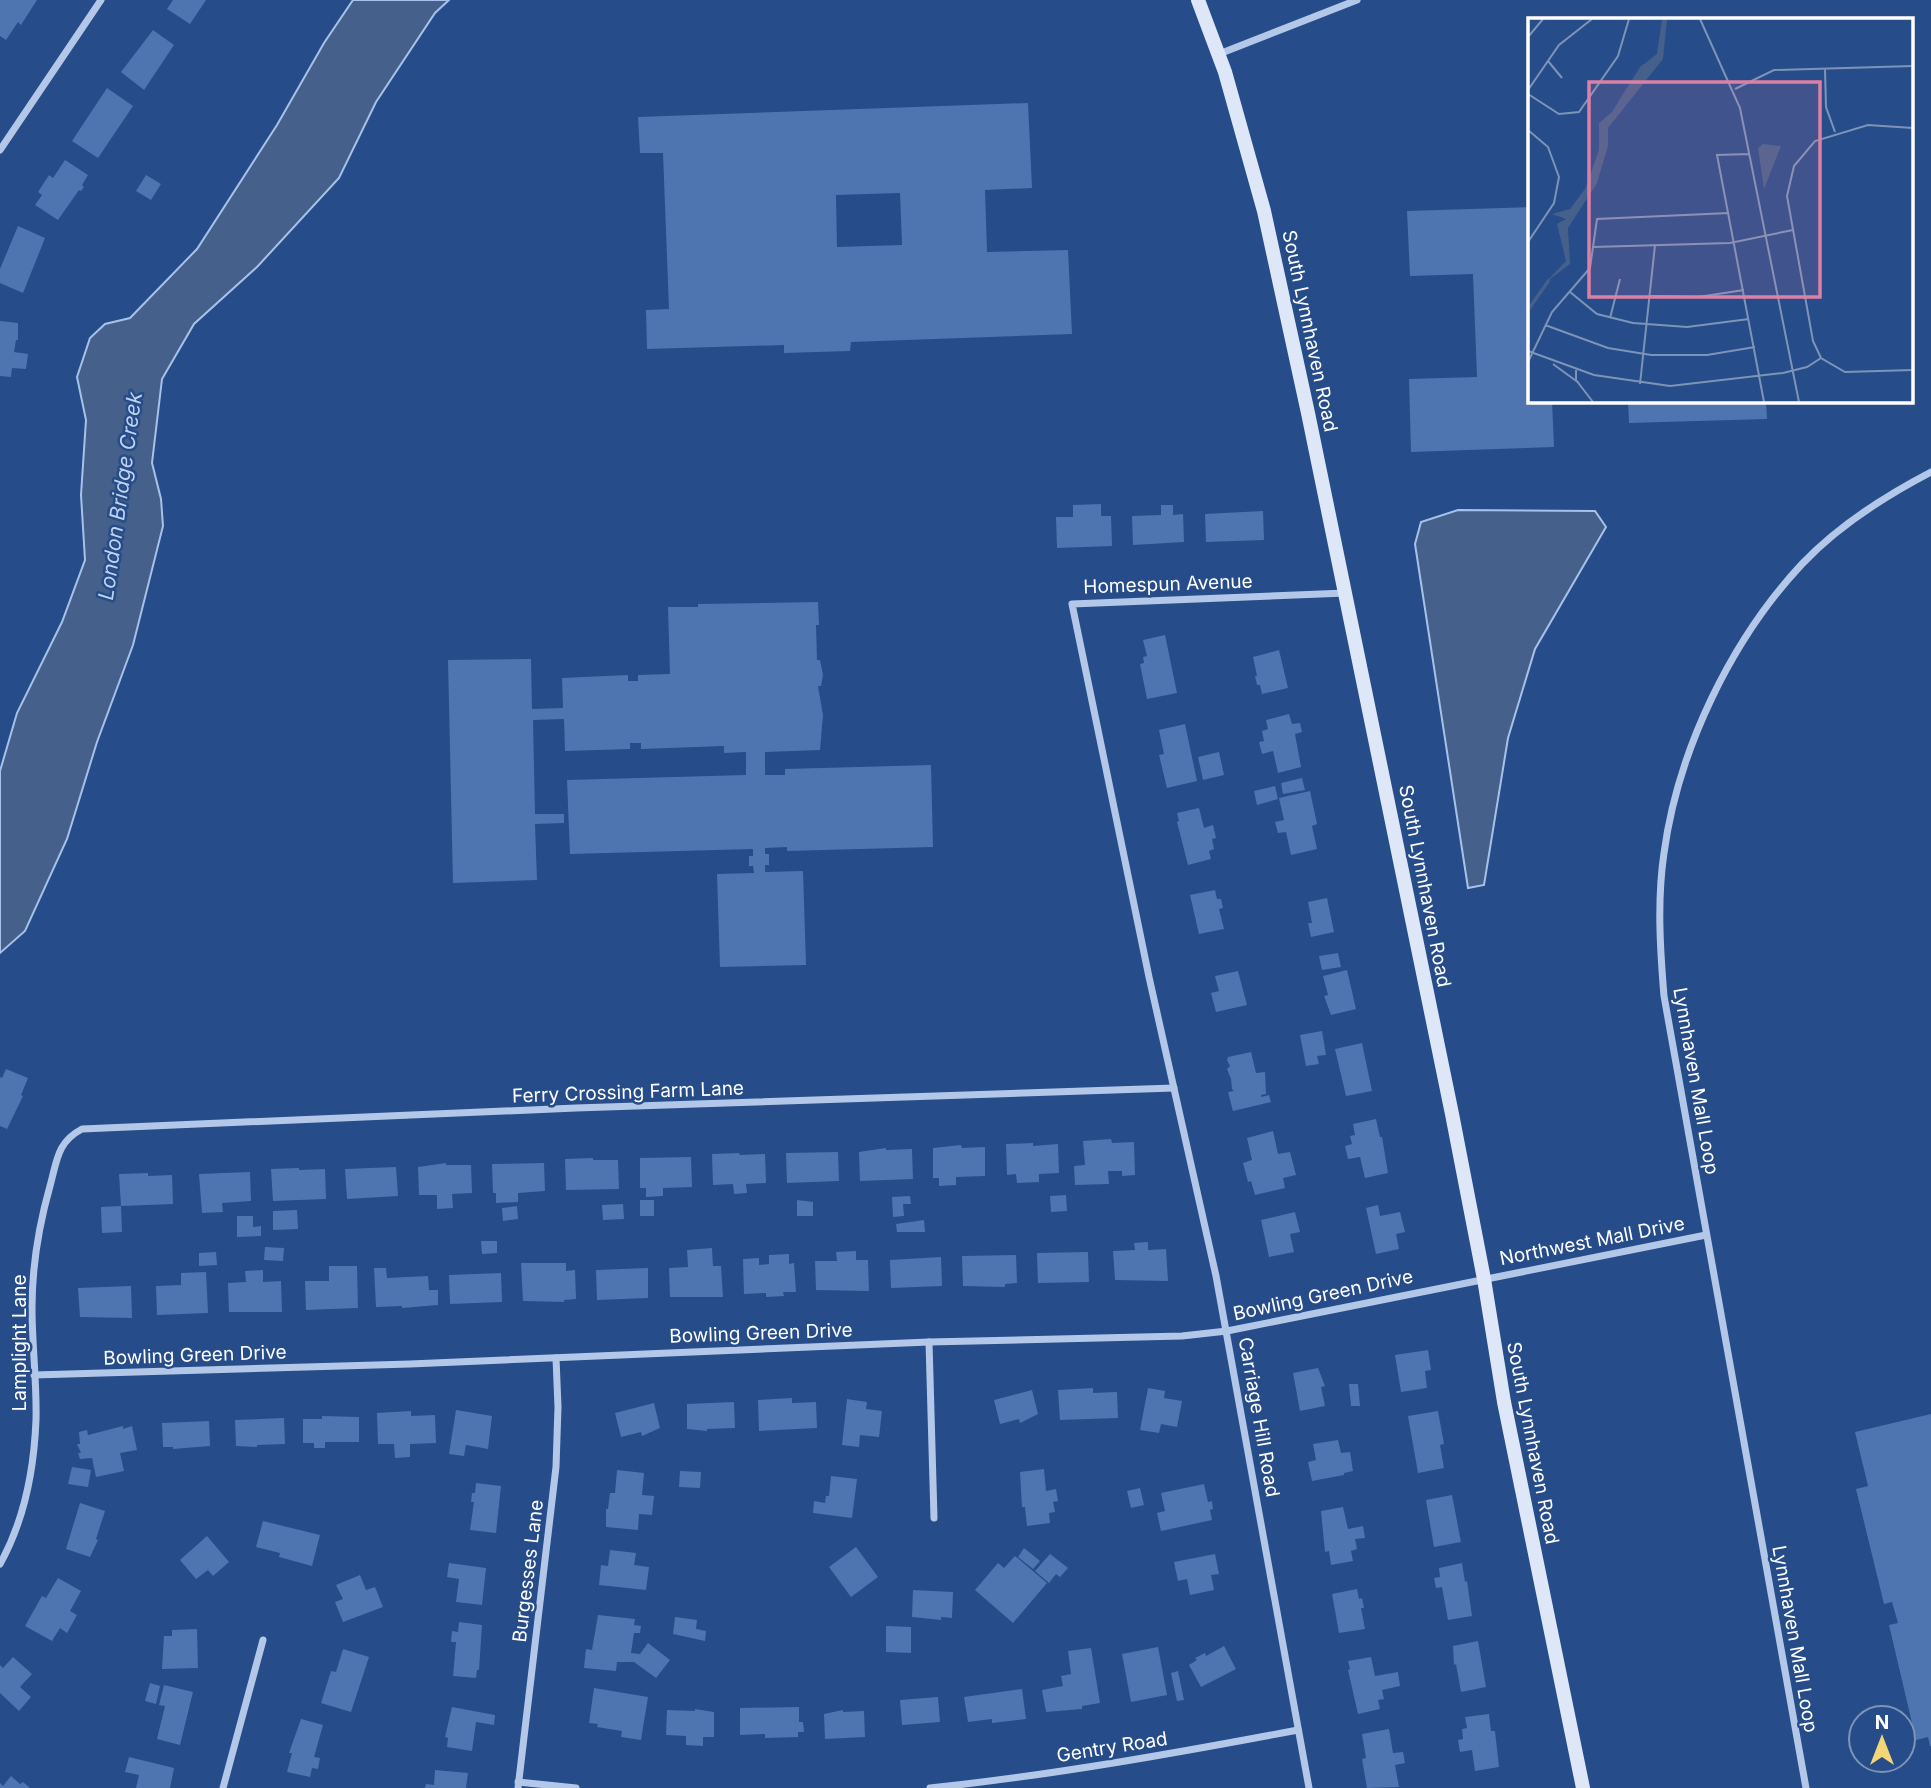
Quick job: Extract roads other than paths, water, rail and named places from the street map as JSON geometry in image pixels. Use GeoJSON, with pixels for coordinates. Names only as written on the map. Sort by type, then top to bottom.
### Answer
{"type":"FeatureCollection","features":[{"type":"Feature","properties":{"kind":"street"},"geometry":{"type":"LineString","coordinates":[[0,150],[101,0]]}},
{"type":"Feature","properties":{"kind":"street","name":"South Lynnhaven Road"},"geometry":{"type":"LineString","coordinates":[[1198,0],[1219,54],[1264,211],[1346,593],[1484,1279],[1504,1402],[1583,1788]]}},
{"type":"Feature","properties":{"kind":"street"},"geometry":{"type":"LineString","coordinates":[[1219,54],[1357,0]]}},
{"type":"Feature","properties":{"kind":"street","name":"Lynnhaven Mall Loop"},"geometry":{"type":"LineString","coordinates":[[1806,1788],[1664,996],[1659,944],[1664,852],[1683,774],[1713,695],[1770,603],[1803,564],[1847,525],[1885,498],[1931,472]]}},
{"type":"Feature","properties":{"kind":"street","name":"Homespun Avenue"},"geometry":{"type":"LineString","coordinates":[[1123,848],[1072,604],[1346,593]]}},
{"type":"Feature","properties":{"kind":"street","name":"Carriage Hill Road"},"geometry":{"type":"LineString","coordinates":[[1123,848],[1227,1331],[1309,1788]]}},
{"type":"Feature","properties":{"kind":"street","name":"Ferry Crossing Farm Lane"},"geometry":{"type":"LineString","coordinates":[[82,1129],[576,1108],[1174,1088]]}},
{"type":"Feature","properties":{"kind":"street","name":"Lamplight Lane"},"geometry":{"type":"LineString","coordinates":[[0,1564],[23,1510],[31,1472],[36,1421],[32,1305],[44,1206],[61,1146],[70,1135],[82,1129]]}},
{"type":"Feature","properties":{"kind":"street","name":"Northwest Mall Drive"},"geometry":{"type":"LineString","coordinates":[[1484,1279],[1706,1235]]}},
{"type":"Feature","properties":{"kind":"street","name":"Bowling Green Drive"},"geometry":{"type":"LineString","coordinates":[[34,1376],[929,1342],[1182,1336],[1227,1331],[1484,1279]]}},
{"type":"Feature","properties":{"kind":"street"},"geometry":{"type":"LineString","coordinates":[[929,1342],[934,1518]]}},
{"type":"Feature","properties":{"kind":"street","name":"Burgesses Lane"},"geometry":{"type":"LineString","coordinates":[[518,1785],[556,1468],[556,1358]]}},
{"type":"Feature","properties":{"kind":"street"},"geometry":{"type":"LineString","coordinates":[[223,1788],[263,1640]]}},
{"type":"Feature","properties":{"kind":"street","name":"Gentry Road"},"geometry":{"type":"LineString","coordinates":[[930,1788],[1145,1759],[1298,1730]]}},
{"type":"Feature","properties":{"kind":"street"},"geometry":{"type":"LineString","coordinates":[[518,1785],[576,1788]]}},
{"type":"Feature","properties":{"kind":"water","name":"London Bridge Creek"},"geometry":{"type":"Polygon","coordinates":[[[353,0],[449,0],[435,13],[376,102],[339,178],[257,267],[194,324],[162,379],[152,463],[161,499],[163,526],[133,645],[97,742],[67,839],[25,931],[0,953],[0,771],[17,713],[62,622],[85,560],[81,495],[86,420],[77,377],[90,338],[105,324],[130,318],[197,249],[353,0]]]}},
{"type":"Feature","properties":{"kind":"water"},"geometry":{"type":"Polygon","coordinates":[[[1458,510],[1595,511],[1606,527],[1535,649],[1508,738],[1484,885],[1468,888],[1415,544],[1421,522],[1458,510]]]}}]}
